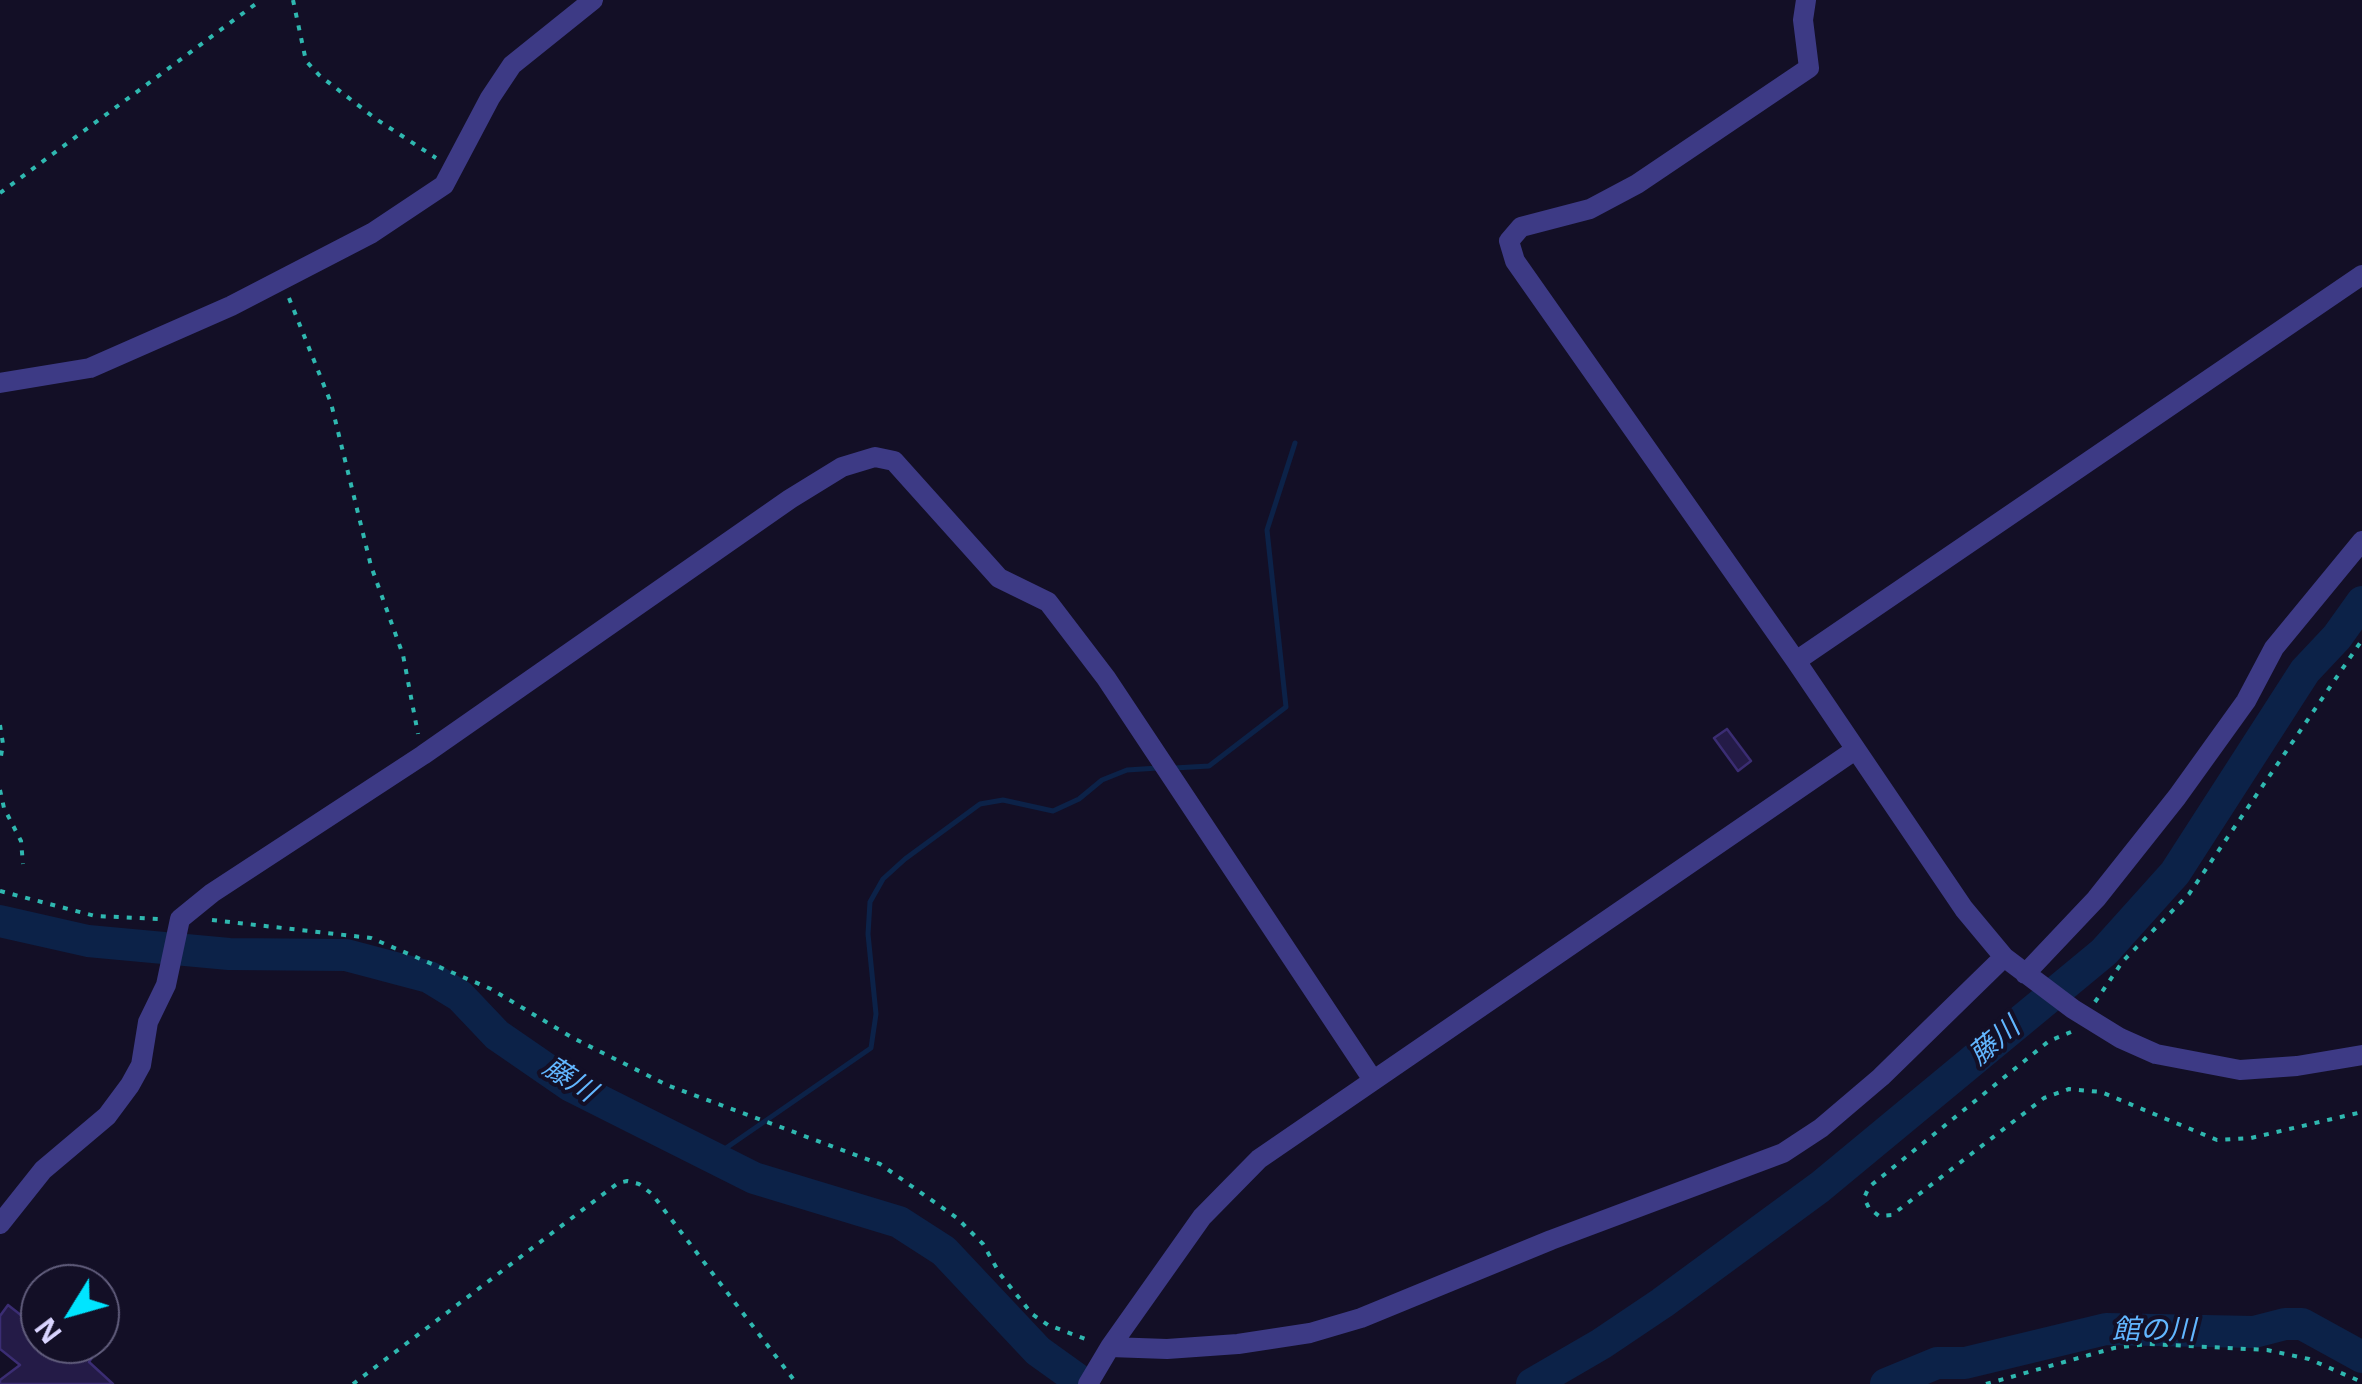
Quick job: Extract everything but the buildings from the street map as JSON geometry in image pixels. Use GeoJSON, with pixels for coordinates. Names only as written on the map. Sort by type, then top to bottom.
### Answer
{"type":"FeatureCollection","features":[{"type":"Feature","properties":{"kind":"street"},"geometry":{"type":"LineString","coordinates":[[0,383],[90,368],[231,306],[372,233],[444,185],[512,65],[593,0]]}},
{"type":"Feature","properties":{"kind":"street"},"geometry":{"type":"LineString","coordinates":[[1806,0],[1803,20],[1809,68],[1637,184],[1590,209],[1527,224],[1515,231],[1509,241],[1516,261],[1964,909],[2004,957],[2080,1013],[2120,1038],[2156,1054],[2240,1070],[2337,1062],[2362,1055]]}},
{"type":"Feature","properties":{"kind":"street"},"geometry":{"type":"LineString","coordinates":[[1796,661],[2362,274]]}},
{"type":"Feature","properties":{"kind":"street"},"geometry":{"type":"LineString","coordinates":[[0,1224],[43,1170],[120,1101],[141,1065],[148,1022],[166,985],[182,919],[212,892],[423,755],[842,467],[876,457],[894,460],[1000,578],[1048,602],[1106,678],[1373,1080]]}},
{"type":"Feature","properties":{"kind":"street"},"geometry":{"type":"LineString","coordinates":[[2029,978],[2177,797],[2246,701],[2274,648],[2362,541]]}},
{"type":"Feature","properties":{"kind":"street"},"geometry":{"type":"LineString","coordinates":[[1093,1375],[1202,1217],[1246,1170],[1855,750]]}},
{"type":"Feature","properties":{"kind":"street"},"geometry":{"type":"LineString","coordinates":[[1110,1347],[1167,1349],[1310,1333],[1361,1318],[1551,1240],[1784,1153],[1821,1128],[1880,1077],[2004,957]]}},
{"type":"Feature","properties":{"kind":"path"},"geometry":{"type":"LineString","coordinates":[[0,192],[261,0]]}},
{"type":"Feature","properties":{"kind":"path"},"geometry":{"type":"LineString","coordinates":[[293,0],[306,61],[318,76],[454,172]]}},
{"type":"Feature","properties":{"kind":"path"},"geometry":{"type":"LineString","coordinates":[[281,280],[331,403],[371,566],[403,655],[423,755]]}},
{"type":"Feature","properties":{"kind":"path"},"geometry":{"type":"LineString","coordinates":[[2362,640],[2189,894],[2123,961],[2080,1013],[2076,1030],[2049,1041],[1883,1175],[1864,1198],[1879,1216],[1892,1215],[2044,1098],[2069,1089],[2101,1092],[2217,1140],[2251,1138],[2362,1112]]}},
{"type":"Feature","properties":{"kind":"path"},"geometry":{"type":"LineString","coordinates":[[0,725],[0,762]]}},
{"type":"Feature","properties":{"kind":"path"},"geometry":{"type":"LineString","coordinates":[[0,790],[4,808],[21,841],[23,864]]}},
{"type":"Feature","properties":{"kind":"path"},"geometry":{"type":"LineString","coordinates":[[0,892],[95,916],[212,920],[371,938],[490,989],[573,1038],[667,1085],[880,1164],[957,1218],[983,1244],[1000,1274],[1032,1314],[1076,1338],[1110,1347]]}},
{"type":"Feature","properties":{"kind":"path"},"geometry":{"type":"LineString","coordinates":[[353,1384],[618,1183],[627,1181],[652,1194],[797,1384]]}},
{"type":"Feature","properties":{"kind":"path"},"geometry":{"type":"LineString","coordinates":[[1986,1384],[2114,1348],[2149,1344],[2267,1350],[2308,1359],[2362,1382]]}},
{"type":"Feature","properties":{"kind":"waterway"},"geometry":{"type":"LineString","coordinates":[[1174,768],[1209,766],[1286,707],[1267,530],[1295,443]]}},
{"type":"Feature","properties":{"kind":"waterway","name":"藤川"},"geometry":{"type":"LineString","coordinates":[[1532,1384],[1662,1303],[1820,1187],[2104,952],[2175,873],[2305,671],[2337,637],[2362,602]]}},
{"type":"Feature","properties":{"kind":"waterway"},"geometry":{"type":"LineString","coordinates":[[713,1157],[871,1048],[876,1014],[868,934],[870,902],[883,879],[905,859],[980,804],[1003,800],[1053,811],[1079,799],[1102,780],[1127,770],[1158,768]]}},
{"type":"Feature","properties":{"kind":"waterway","name":"藤川"},"geometry":{"type":"LineString","coordinates":[[0,921],[88,941],[229,954],[346,955],[429,977],[460,996],[497,1035],[571,1086],[754,1178],[899,1222],[944,1251],[1038,1351],[1084,1384]]}},
{"type":"Feature","properties":{"kind":"waterway","name":"館の川"},"geometry":{"type":"LineString","coordinates":[[1886,1384],[1937,1363],[1965,1363],[2106,1329],[2254,1332],[2302,1324],[2362,1357]]}}]}
